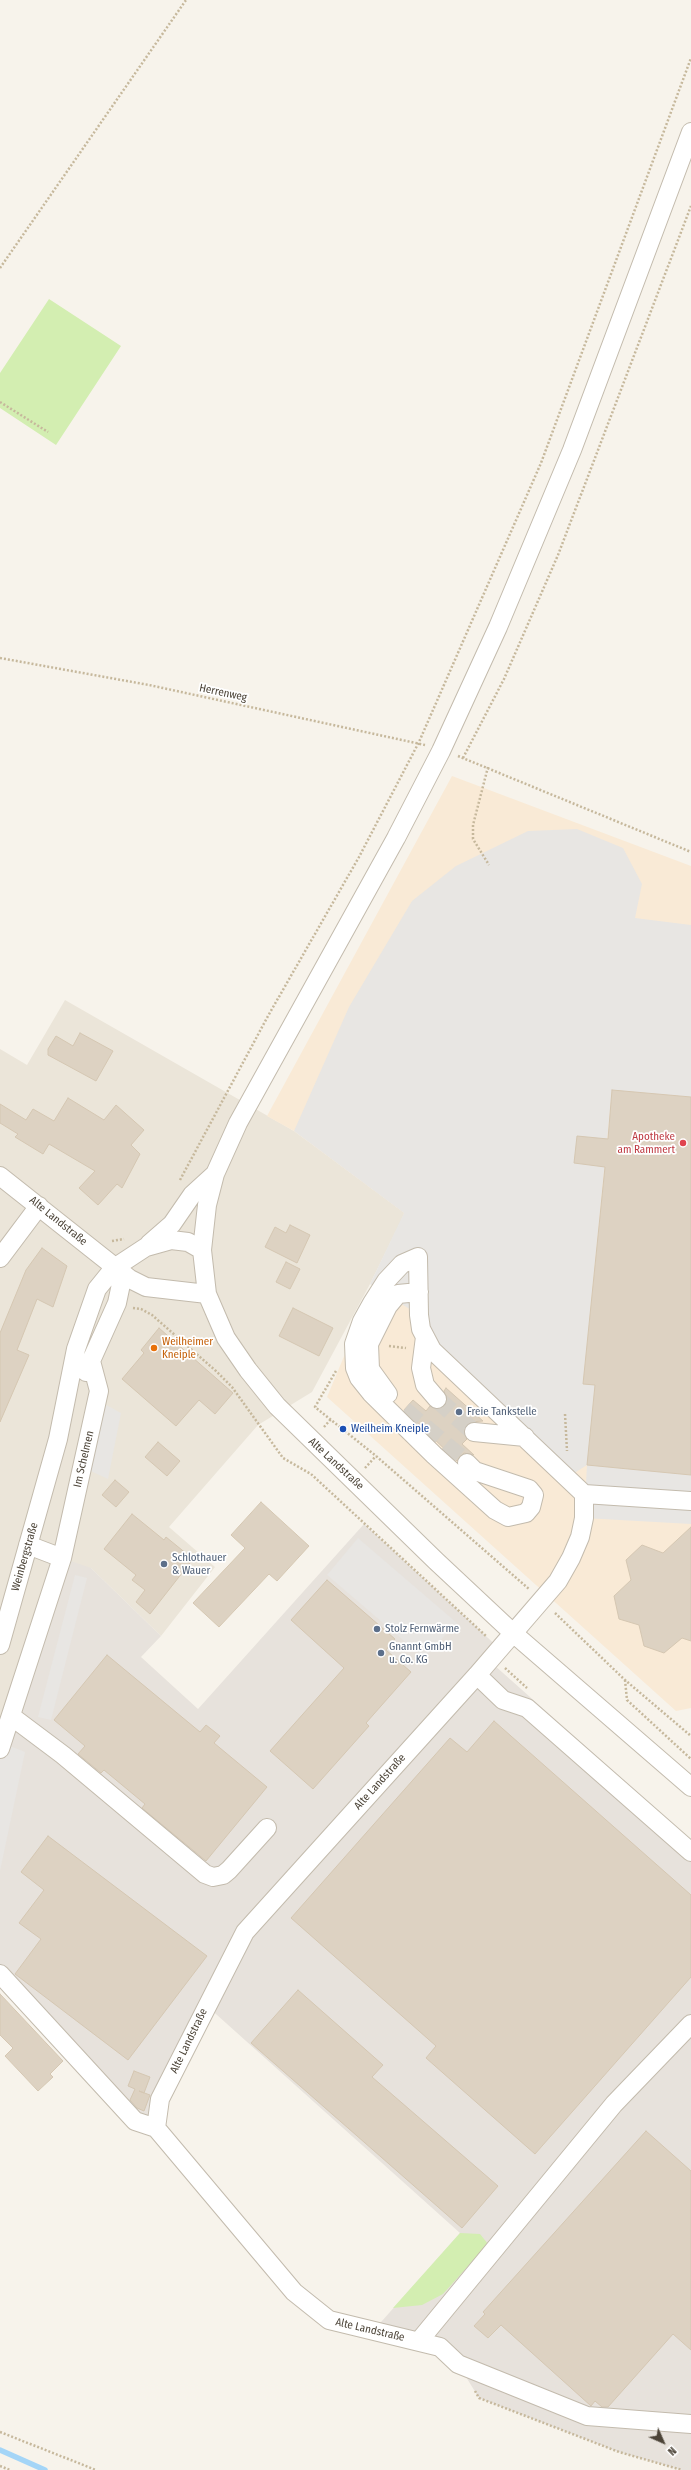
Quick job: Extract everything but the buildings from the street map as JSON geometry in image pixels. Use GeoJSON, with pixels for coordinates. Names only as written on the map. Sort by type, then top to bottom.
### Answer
{"type":"FeatureCollection","features":[{"type":"Feature","properties":{"kind":"street"},"geometry":{"type":"LineString","coordinates":[[58,1439],[76,1349],[97,1289],[114,1268],[146,1247],[172,1224],[192,1195],[215,1174],[238,1123],[362,901],[441,751],[498,627],[547,513],[691,132]]}},
{"type":"Feature","properties":{"kind":"street","name":"Alte Landstraße"},"geometry":{"type":"LineString","coordinates":[[215,1174],[207,1205],[202,1250],[207,1294],[226,1338],[248,1370],[277,1406],[436,1561],[513,1633],[691,1787]]}},
{"type":"Feature","properties":{"kind":"street","name":"Alte Landstraße"},"geometry":{"type":"LineString","coordinates":[[0,1176],[114,1268],[146,1287],[207,1294]]}},
{"type":"Feature","properties":{"kind":"street"},"geometry":{"type":"LineString","coordinates":[[0,1258],[39,1206]]}},
{"type":"Feature","properties":{"kind":"street"},"geometry":{"type":"LineString","coordinates":[[146,1247],[171,1240],[188,1242],[202,1250]]}},
{"type":"Feature","properties":{"kind":"street"},"geometry":{"type":"LineString","coordinates":[[467,1463],[475,1471],[529,1489],[534,1495],[531,1507],[526,1513],[508,1517],[495,1510],[434,1455],[371,1393],[359,1378],[355,1368],[354,1344],[362,1321],[386,1281],[402,1264],[418,1257],[419,1315],[421,1329],[432,1350],[568,1477],[584,1494],[691,1501]]}},
{"type":"Feature","properties":{"kind":"street"},"geometry":{"type":"LineString","coordinates":[[58,1439],[117,1303],[121,1284],[114,1268]]}},
{"type":"Feature","properties":{"kind":"street"},"geometry":{"type":"LineString","coordinates":[[117,1303],[146,1287]]}},
{"type":"Feature","properties":{"kind":"street"},"geometry":{"type":"LineString","coordinates":[[404,1410],[383,1390],[370,1369],[369,1344],[388,1306],[398,1294],[419,1292]]}},
{"type":"Feature","properties":{"kind":"street"},"geometry":{"type":"LineString","coordinates":[[425,1337],[421,1368],[425,1385],[437,1398]]}},
{"type":"Feature","properties":{"kind":"street","name":"Im Schelmen"},"geometry":{"type":"LineString","coordinates":[[0,1749],[62,1558],[99,1391],[91,1361]]}},
{"type":"Feature","properties":{"kind":"street"},"geometry":{"type":"LineString","coordinates":[[474,1432],[525,1437]]}},
{"type":"Feature","properties":{"kind":"street","name":"Weinbergstraße"},"geometry":{"type":"LineString","coordinates":[[0,1645],[58,1439]]}},
{"type":"Feature","properties":{"kind":"street","name":"Alte Landstraße"},"geometry":{"type":"LineString","coordinates":[[584,1494],[584,1518],[574,1551],[558,1581],[477,1675],[245,1932],[160,2099],[156,2128],[294,2292],[329,2320],[440,2347],[458,2364],[587,2416],[691,2424]]}},
{"type":"Feature","properties":{"kind":"street"},"geometry":{"type":"LineString","coordinates":[[28,1545],[62,1558]]}},
{"type":"Feature","properties":{"kind":"street"},"geometry":{"type":"LineString","coordinates":[[477,1675],[503,1700],[527,1708],[691,1852]]}},
{"type":"Feature","properties":{"kind":"street"},"geometry":{"type":"LineString","coordinates":[[11,1716],[63,1755],[205,1874],[213,1877],[223,1875],[267,1828]]}},
{"type":"Feature","properties":{"kind":"street"},"geometry":{"type":"LineString","coordinates":[[0,1974],[135,2121],[156,2128]]}},
{"type":"Feature","properties":{"kind":"street"},"geometry":{"type":"LineString","coordinates":[[419,2341],[614,2104],[691,2024]]}},
{"type":"Feature","properties":{"kind":"path"},"geometry":{"type":"LineString","coordinates":[[0,268],[186,0]]}},
{"type":"Feature","properties":{"kind":"path"},"geometry":{"type":"LineString","coordinates":[[176,1187],[233,1078],[359,857],[419,742],[541,462],[691,58]]}},
{"type":"Feature","properties":{"kind":"path"},"geometry":{"type":"LineString","coordinates":[[463,758],[504,679],[558,555],[691,206]]}},
{"type":"Feature","properties":{"kind":"path"},"geometry":{"type":"LineString","coordinates":[[0,402],[48,432]]}},
{"type":"Feature","properties":{"kind":"path","name":"Herrenweg"},"geometry":{"type":"LineString","coordinates":[[0,658],[134,682],[419,742],[488,767],[691,852]]}},
{"type":"Feature","properties":{"kind":"path"},"geometry":{"type":"LineString","coordinates":[[488,767],[473,825],[473,839],[489,865]]}},
{"type":"Feature","properties":{"kind":"path"},"geometry":{"type":"LineString","coordinates":[[96,1252],[107,1242],[128,1238]]}},
{"type":"Feature","properties":{"kind":"path"},"geometry":{"type":"LineString","coordinates":[[117,1303],[128,1308],[141,1309],[152,1315],[216,1371],[232,1387],[283,1458],[311,1474],[500,1649]]}},
{"type":"Feature","properties":{"kind":"path"},"geometry":{"type":"LineString","coordinates":[[565,1414],[568,1477]]}},
{"type":"Feature","properties":{"kind":"path"},"geometry":{"type":"LineString","coordinates":[[331,1420],[542,1601],[625,1680],[691,1736]]}},
{"type":"Feature","properties":{"kind":"path"},"geometry":{"type":"LineString","coordinates":[[625,1680],[627,1700],[691,1760]]}},
{"type":"Feature","properties":{"kind":"path"},"geometry":{"type":"LineString","coordinates":[[0,2432],[96,2470]]}},
{"type":"Feature","properties":{"kind":"path"},"geometry":{"type":"LineString","coordinates":[[0,2466],[10,2470]]}},
{"type":"Feature","properties":{"kind":"shaded area"},"geometry":{"type":"Polygon","coordinates":[[[452,776],[691,866],[691,1708],[676,1711],[327,1397],[404,1213],[294,1131],[267,1116],[452,776]]]}},
{"type":"Feature","properties":{"kind":"shaded area"},"geometry":{"type":"Polygon","coordinates":[[[577,829],[623,848],[642,884],[635,918],[691,925],[691,1097],[612,1090],[583,1384],[595,1385],[587,1465],[568,1477],[432,1350],[419,1315],[370,1284],[404,1213],[294,1131],[349,1007],[412,901],[456,866],[528,831],[577,829]]]}},
{"type":"Feature","properties":{"kind":"shaded area"},"geometry":{"type":"Polygon","coordinates":[[[65,1000],[294,1131],[405,1213],[370,1284],[312,1392],[258,1425],[169,1527],[215,1567],[161,1636],[91,1568],[0,1749],[0,1049],[27,1065],[65,1000]]]}},
{"type":"Feature","properties":{"kind":"shaded area"},"geometry":{"type":"Polygon","coordinates":[[[97,1400],[121,1413],[108,1479],[82,1467],[97,1400]]]}},
{"type":"Feature","properties":{"kind":"shaded area"},"geometry":{"type":"Polygon","coordinates":[[[587,1465],[691,1475],[691,1524],[584,1518],[587,1465]]]}},
{"type":"Feature","properties":{"kind":"shaded area"},"geometry":{"type":"Polygon","coordinates":[[[364,1524],[500,1649],[485,1657],[691,1840],[691,2470],[682,2470],[619,2452],[479,2398],[458,2364],[374,2330],[460,2233],[207,2006],[156,2128],[135,2121],[0,1974],[0,1749],[62,1558],[91,1568],[161,1636],[141,1657],[198,1709],[364,1524]]]}},
{"type":"Feature","properties":{"kind":"shaded area"},"geometry":{"type":"Polygon","coordinates":[[[358,1538],[457,1623],[424,1658],[327,1575],[358,1538]]]}},
{"type":"Feature","properties":{"kind":"shaded area"},"geometry":{"type":"Polygon","coordinates":[[[75,1575],[87,1578],[51,1720],[38,1717],[75,1575]]]}},
{"type":"Feature","properties":{"kind":"shaded area"},"geometry":{"type":"Polygon","coordinates":[[[2,1743],[25,1752],[0,1871],[0,1749],[2,1743]]]}},
{"type":"Feature","properties":{"kind":"green space"},"geometry":{"type":"Polygon","coordinates":[[[49,299],[121,346],[56,445],[0,408],[0,373],[49,299]]]}},
{"type":"Feature","properties":{"kind":"green space"},"geometry":{"type":"Polygon","coordinates":[[[460,2233],[480,2234],[488,2244],[443,2294],[422,2305],[393,2308],[460,2233]]]}},
{"type":"Feature","properties":{"kind":"waterway"},"geometry":{"type":"LineString","coordinates":[[0,2450],[45,2470]]}},
{"type":"Feature","properties":{"kind":"tunnel"},"geometry":{"type":"LineString","coordinates":[[437,1399],[474,1432]]}},
{"type":"Feature","properties":{"kind":"tunnel"},"geometry":{"type":"LineString","coordinates":[[404,1410],[467,1463]]}},
{"type":"Feature","properties":{"kind":"place","name":"Apotheke am Rammert"},"geometry":{"type":"Point","coordinates":[683,1143]}},
{"type":"Feature","properties":{"kind":"place","name":"Weilheimer Kneiple"},"geometry":{"type":"Point","coordinates":[154,1348]}},
{"type":"Feature","properties":{"kind":"place","name":"Freie Tankstelle"},"geometry":{"type":"Point","coordinates":[459,1412]}},
{"type":"Feature","properties":{"kind":"place","name":"Weilheim Kneiple"},"geometry":{"type":"Point","coordinates":[343,1429]}},
{"type":"Feature","properties":{"kind":"place","name":"Schlothauer & Wauer"},"geometry":{"type":"Point","coordinates":[164,1564]}},
{"type":"Feature","properties":{"kind":"place","name":"Stolz Fernwärme"},"geometry":{"type":"Point","coordinates":[377,1629]}},
{"type":"Feature","properties":{"kind":"place","name":"Gnannt GmbH u. Co. KG"},"geometry":{"type":"Point","coordinates":[381,1653]}}]}
